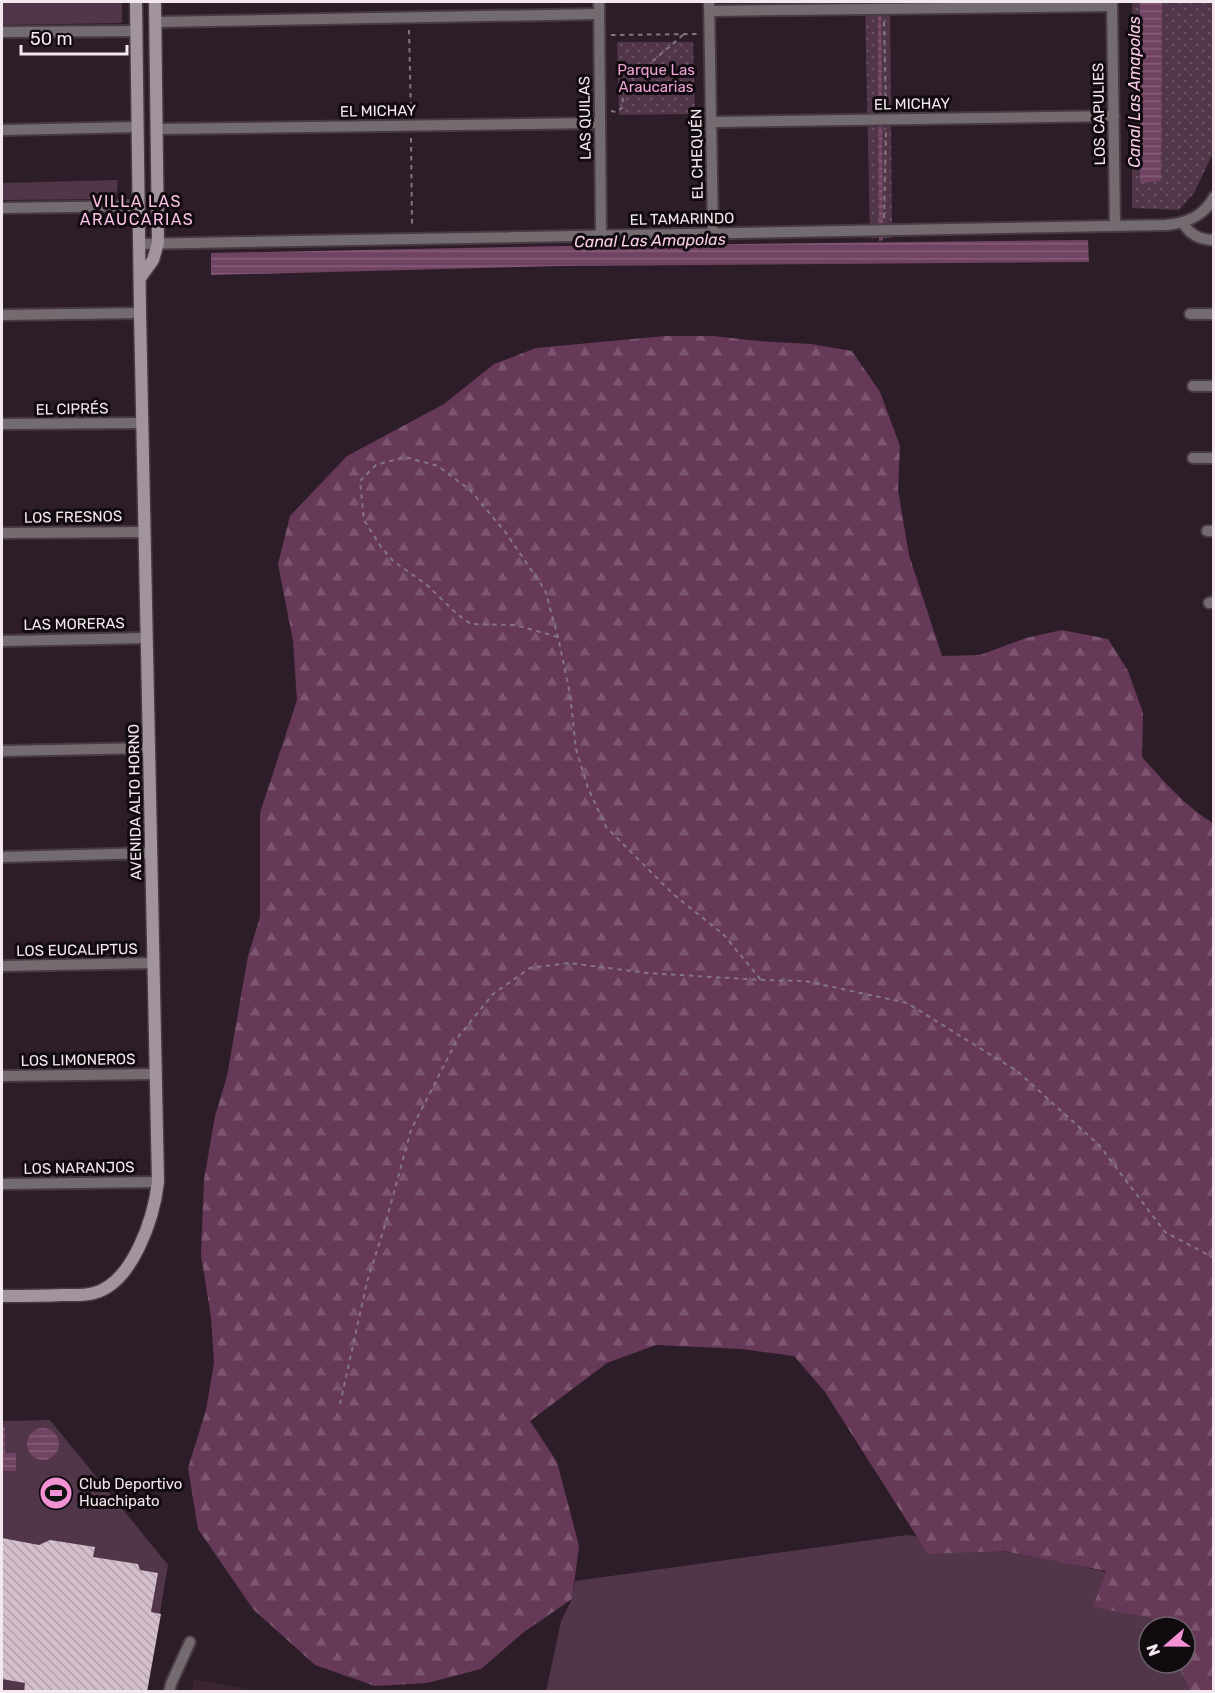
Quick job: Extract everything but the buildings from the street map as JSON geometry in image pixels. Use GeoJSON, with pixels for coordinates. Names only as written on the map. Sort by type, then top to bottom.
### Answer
{"type":"FeatureCollection","features":[{"type":"Feature","properties":{"kind":"street","name":"AVENIDA ALTO HORNO"},"geometry":{"type":"LineString","coordinates":[[2,1296],[86,1295],[100,1291],[111,1284],[133,1257],[148,1228],[158,1182],[142,423],[136,2]]}},
{"type":"Feature","properties":{"kind":"street"},"geometry":{"type":"LineString","coordinates":[[140,278],[153,260],[158,243],[155,2]]}},
{"type":"Feature","properties":{"kind":"street","name":"LAS QUILAS"},"geometry":{"type":"LineString","coordinates":[[599,2],[601,234]]}},
{"type":"Feature","properties":{"kind":"street"},"geometry":{"type":"LineString","coordinates":[[710,6],[884,9],[1112,4]]}},
{"type":"Feature","properties":{"kind":"street","name":"LOS CAPULIES"},"geometry":{"type":"LineString","coordinates":[[1112,4],[1115,226]]}},
{"type":"Feature","properties":{"kind":"street","name":"EL CHEQUÉN"},"geometry":{"type":"LineString","coordinates":[[710,6],[713,233]]}},
{"type":"Feature","properties":{"kind":"street"},"geometry":{"type":"LineString","coordinates":[[155,22],[599,14]]}},
{"type":"Feature","properties":{"kind":"street"},"geometry":{"type":"LineString","coordinates":[[2,32],[136,31]]}},
{"type":"Feature","properties":{"kind":"street","name":"EL MICHAY"},"geometry":{"type":"LineString","coordinates":[[711,122],[1114,116]]}},
{"type":"Feature","properties":{"kind":"street","name":"EL MICHAY"},"geometry":{"type":"LineString","coordinates":[[157,129],[600,123]]}},
{"type":"Feature","properties":{"kind":"street"},"geometry":{"type":"LineString","coordinates":[[2,130],[138,128]]}},
{"type":"Feature","properties":{"kind":"street"},"geometry":{"type":"LineString","coordinates":[[1214,197],[1203,212],[1183,223],[1189,232],[1199,238],[1214,240]]}},
{"type":"Feature","properties":{"kind":"street"},"geometry":{"type":"LineString","coordinates":[[2,208],[139,206]]}},
{"type":"Feature","properties":{"kind":"street","name":"EL TAMARINDO"},"geometry":{"type":"LineString","coordinates":[[139,244],[601,234],[884,231],[1183,223]]}},
{"type":"Feature","properties":{"kind":"street"},"geometry":{"type":"LineString","coordinates":[[2,315],[140,313]]}},
{"type":"Feature","properties":{"kind":"street"},"geometry":{"type":"LineString","coordinates":[[1190,314],[1214,314]]}},
{"type":"Feature","properties":{"kind":"street"},"geometry":{"type":"LineString","coordinates":[[1193,386],[1214,386]]}},
{"type":"Feature","properties":{"kind":"street","name":"EL CIPRÉS"},"geometry":{"type":"LineString","coordinates":[[2,424],[142,423]]}},
{"type":"Feature","properties":{"kind":"street"},"geometry":{"type":"LineString","coordinates":[[1193,458],[1214,458]]}},
{"type":"Feature","properties":{"kind":"street","name":"LOS FRESNOS"},"geometry":{"type":"LineString","coordinates":[[2,533],[145,532]]}},
{"type":"Feature","properties":{"kind":"street","name":"LAS MORERAS"},"geometry":{"type":"LineString","coordinates":[[2,640],[147,638]]}},
{"type":"Feature","properties":{"kind":"street"},"geometry":{"type":"LineString","coordinates":[[2,751],[149,748]]}},
{"type":"Feature","properties":{"kind":"street"},"geometry":{"type":"LineString","coordinates":[[2,856],[151,853]]}},
{"type":"Feature","properties":{"kind":"street","name":"LOS EUCALIPTUS"},"geometry":{"type":"LineString","coordinates":[[2,966],[153,963]]}},
{"type":"Feature","properties":{"kind":"street","name":"LOS LIMONEROS"},"geometry":{"type":"LineString","coordinates":[[2,1076],[156,1074]]}},
{"type":"Feature","properties":{"kind":"street","name":"LOS NARANJOS"},"geometry":{"type":"LineString","coordinates":[[2,1184],[158,1182]]}},
{"type":"Feature","properties":{"kind":"street"},"geometry":{"type":"LineString","coordinates":[[169,1692],[190,1642]]}},
{"type":"Feature","properties":{"kind":"path"},"geometry":{"type":"LineString","coordinates":[[884,9],[886,119],[884,231]]}},
{"type":"Feature","properties":{"kind":"path"},"geometry":{"type":"LineString","coordinates":[[599,35],[710,33]]}},
{"type":"Feature","properties":{"kind":"path"},"geometry":{"type":"LineString","coordinates":[[600,111],[616,112],[622,108],[624,86],[684,34]]}},
{"type":"Feature","properties":{"kind":"path"},"geometry":{"type":"LineString","coordinates":[[558,637],[515,625],[471,624],[457,614],[427,585],[393,561],[381,547],[364,520],[360,481],[376,465],[405,458],[438,466],[470,490],[506,534],[545,590],[558,637],[570,694],[576,749],[588,788],[606,827],[673,894],[724,935],[761,980]]}},
{"type":"Feature","properties":{"kind":"path"},"geometry":{"type":"LineString","coordinates":[[340,1404],[367,1282],[411,1130],[459,1036],[493,994],[530,968],[569,963],[647,973],[805,981],[907,1003],[1017,1071],[1099,1145],[1165,1232],[1214,1258]]}},
{"type":"Feature","properties":{"kind":"shaded area"},"geometry":{"type":"Polygon","coordinates":[[[878,2],[881,2],[883,240],[879,241],[878,2]]]}},
{"type":"Feature","properties":{"kind":"shaded area"},"geometry":{"type":"Polygon","coordinates":[[[1140,2],[1162,2],[1161,181],[1140,183],[1140,2]]]}},
{"type":"Feature","properties":{"kind":"shaded area"},"geometry":{"type":"Polygon","coordinates":[[[1088,240],[1089,262],[560,266],[211,275],[211,253],[1088,240]]]}},
{"type":"Feature","properties":{"kind":"shaded area"},"geometry":{"type":"Polygon","coordinates":[[[2,1427],[5,1427],[5,1453],[16,1453],[16,1471],[2,1471],[2,1427]]]}},
{"type":"Feature","properties":{"kind":"shaded area"},"geometry":{"type":"Polygon","coordinates":[[[43,1428],[54,1433],[59,1444],[54,1455],[43,1460],[32,1455],[27,1444],[32,1433],[43,1428]]]}},
{"type":"Feature","properties":{"kind":"shaded area"},"geometry":{"type":"Polygon","coordinates":[[[194,1679],[257,1691],[192,1691],[194,1679]]]}},
{"type":"Feature","properties":{"kind":"green space"},"geometry":{"type":"Polygon","coordinates":[[[2,2],[122,2],[122,23],[2,25],[2,2]]]}},
{"type":"Feature","properties":{"kind":"green space"},"geometry":{"type":"Polygon","coordinates":[[[865,2],[890,2],[892,238],[870,238],[865,2]]]}},
{"type":"Feature","properties":{"kind":"green space"},"geometry":{"type":"Polygon","coordinates":[[[1132,2],[1213,2],[1213,153],[1194,193],[1179,210],[1132,208],[1132,2]]]}},
{"type":"Feature","properties":{"kind":"green space","name":"Parque Las Araucarias"},"geometry":{"type":"Polygon","coordinates":[[[617,42],[693,42],[695,114],[619,115],[617,42]]]}},
{"type":"Feature","properties":{"kind":"green space"},"geometry":{"type":"Polygon","coordinates":[[[118,180],[116,199],[2,200],[2,183],[118,180]]]}},
{"type":"Feature","properties":{"kind":"green space"},"geometry":{"type":"Polygon","coordinates":[[[665,336],[713,336],[811,344],[852,351],[880,392],[900,446],[898,490],[909,555],[942,656],[980,655],[1026,638],[1062,630],[1108,639],[1128,671],[1143,713],[1142,757],[1184,801],[1213,823],[1213,1691],[1190,1691],[1183,1675],[1197,1675],[1197,1615],[1137,1615],[1093,1607],[1106,1571],[1003,1551],[928,1554],[825,1392],[794,1356],[741,1349],[656,1345],[607,1363],[530,1421],[557,1462],[579,1546],[572,1599],[524,1632],[481,1669],[427,1683],[375,1686],[315,1665],[253,1609],[198,1529],[188,1468],[206,1410],[214,1363],[211,1317],[201,1255],[204,1180],[215,1116],[227,1076],[248,956],[260,917],[260,813],[297,700],[293,641],[278,564],[290,516],[347,456],[444,404],[494,364],[536,348],[665,336]]]}},
{"type":"Feature","properties":{"kind":"green space","name":"Club Deportivo Huachipato"},"geometry":{"type":"Polygon","coordinates":[[[50,1420],[168,1565],[147,1691],[2,1691],[2,1421],[50,1420]]]}},
{"type":"Feature","properties":{"kind":"green space"},"geometry":{"type":"Polygon","coordinates":[[[907,1535],[1058,1561],[1106,1572],[1149,1615],[1137,1615],[1137,1675],[1183,1675],[1190,1691],[546,1692],[561,1621],[572,1599],[575,1581],[907,1535]]]}},
{"type":"Feature","properties":{"kind":"place","name":"Club Deportivo Huachipato"},"geometry":{"type":"Point","coordinates":[56,1493]}},
{"type":"Feature","properties":{"kind":"district","name":"VILLA LAS ARAUCARIAS"},"geometry":{"type":"Point","coordinates":[137,210]}},
{"type":"Feature","properties":{"kind":"water label","name":"Canal Las Amapolas"},"geometry":{"type":"Point","coordinates":[1134,92]}},
{"type":"Feature","properties":{"kind":"water label","name":"Canal Las Amapolas"},"geometry":{"type":"Point","coordinates":[650,240]}}]}
